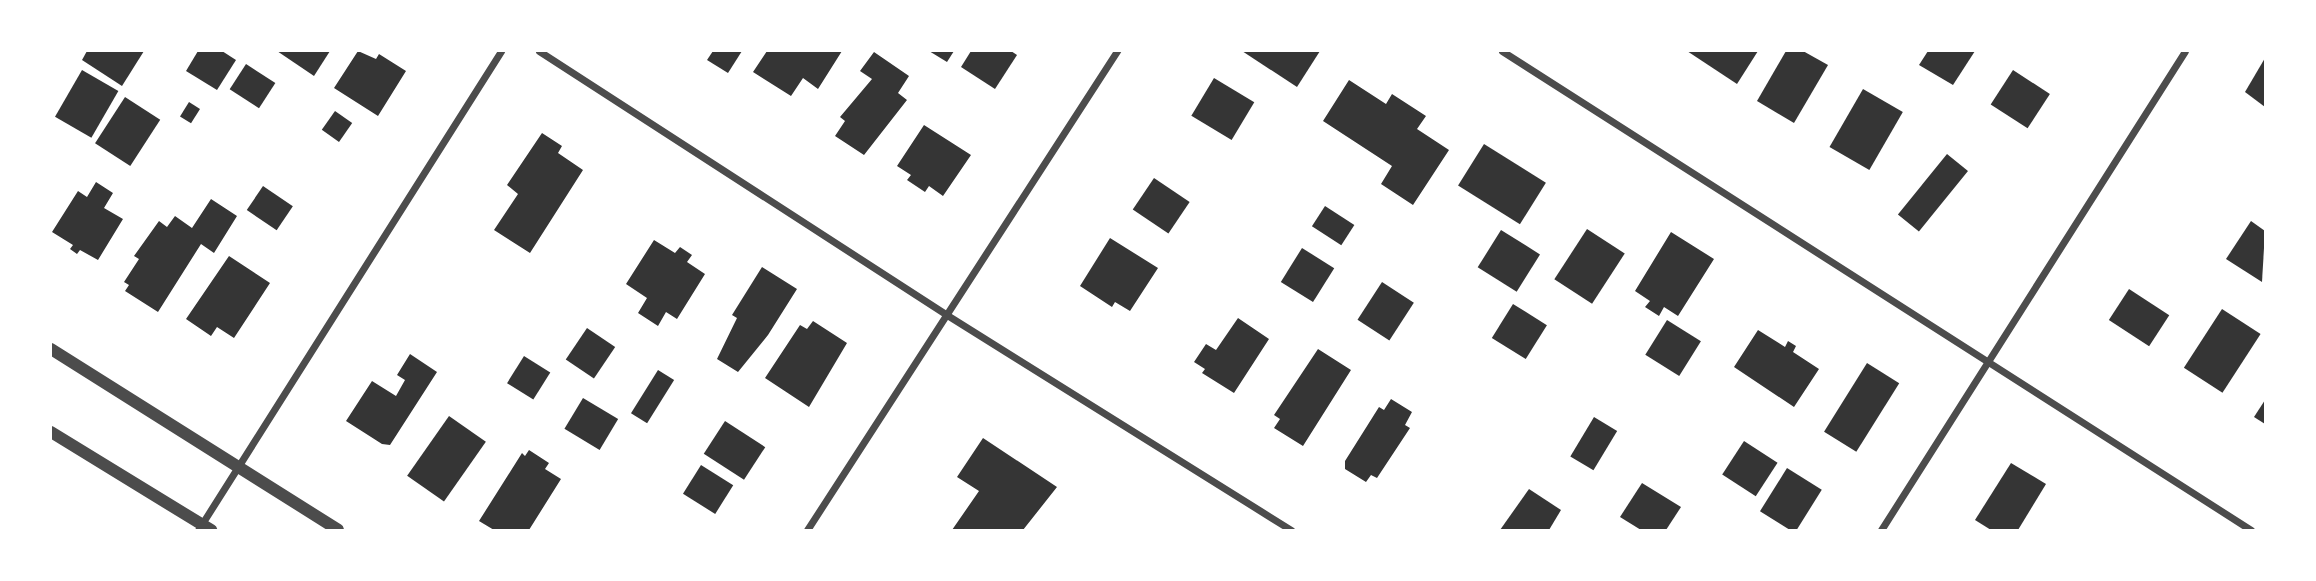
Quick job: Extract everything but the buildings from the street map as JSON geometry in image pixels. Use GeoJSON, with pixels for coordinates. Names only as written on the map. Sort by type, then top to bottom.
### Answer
{"type":"FeatureCollection","features":[{"type":"Feature","properties":{"kind":"street"},"geometry":{"type":"LineString","coordinates":[[51,432],[203,528],[237,467],[501,51]]}},
{"type":"Feature","properties":{"kind":"street"},"geometry":{"type":"LineString","coordinates":[[540,51],[947,315],[1292,530]]}},
{"type":"Feature","properties":{"kind":"street"},"geometry":{"type":"LineString","coordinates":[[807,530],[1117,51]]}},
{"type":"Feature","properties":{"kind":"street"},"geometry":{"type":"LineString","coordinates":[[1502,51],[1988,358],[2251,530]]}},
{"type":"Feature","properties":{"kind":"street"},"geometry":{"type":"LineString","coordinates":[[1881,530],[2185,51]]}},
{"type":"Feature","properties":{"kind":"street"},"geometry":{"type":"LineString","coordinates":[[51,349],[338,530]]}}]}
